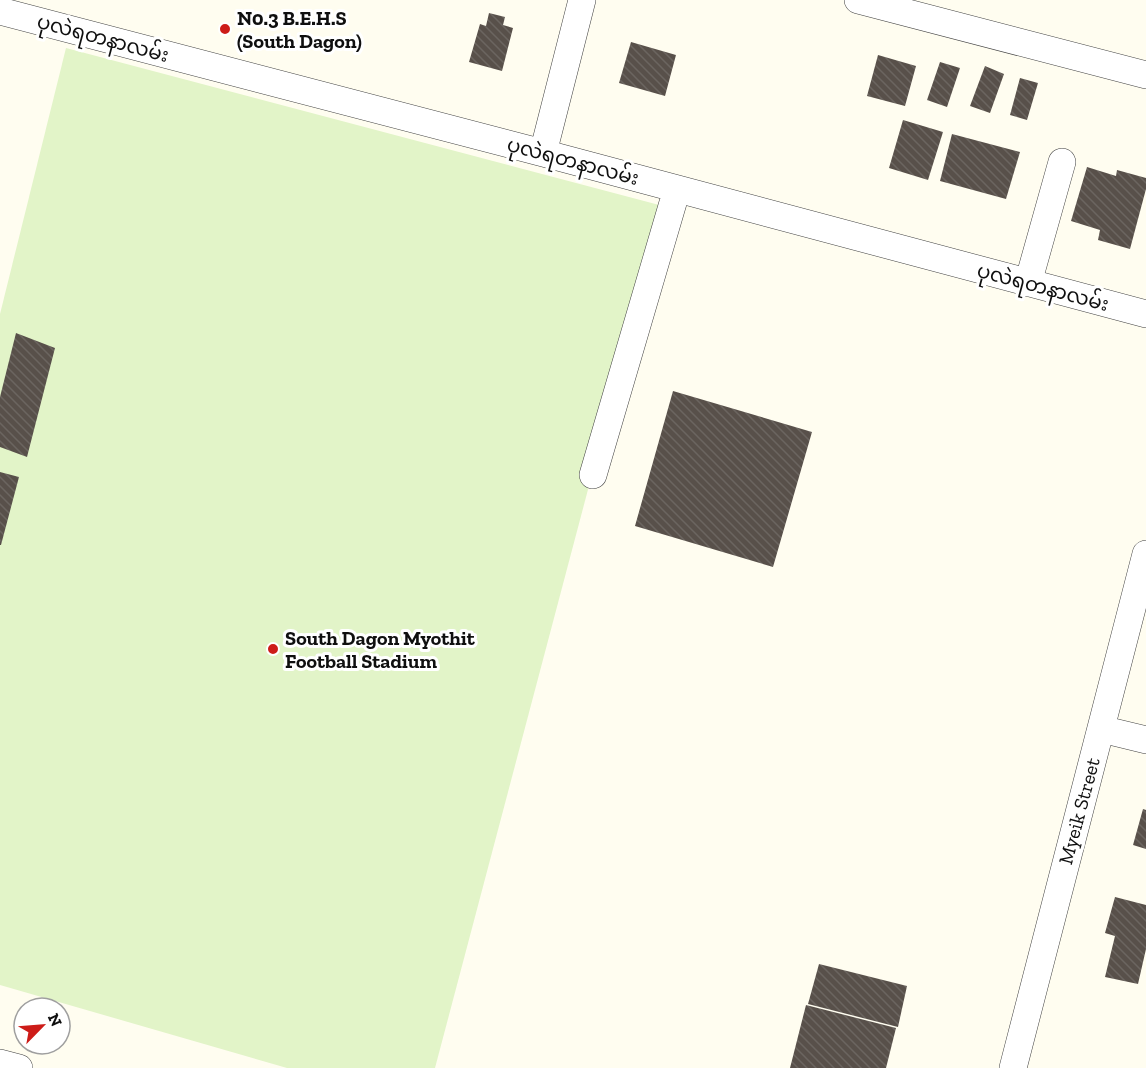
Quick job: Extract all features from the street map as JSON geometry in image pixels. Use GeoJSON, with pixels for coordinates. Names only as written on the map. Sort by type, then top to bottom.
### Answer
{"type":"FeatureCollection","features":[{"type":"Feature","properties":{"kind":"street"},"geometry":{"type":"LineString","coordinates":[[543,153],[582,0]]}},
{"type":"Feature","properties":{"kind":"street"},"geometry":{"type":"LineString","coordinates":[[858,0],[1146,75]]}},
{"type":"Feature","properties":{"kind":"street","name":"ပုလဲရတနာလမ်း"},"geometry":{"type":"LineString","coordinates":[[0,11],[1146,314]]}},
{"type":"Feature","properties":{"kind":"street"},"geometry":{"type":"LineString","coordinates":[[1028,283],[1062,162]]}},
{"type":"Feature","properties":{"kind":"street"},"geometry":{"type":"LineString","coordinates":[[593,475],[677,189]]}},
{"type":"Feature","properties":{"kind":"street","name":"Myeik Street"},"geometry":{"type":"LineString","coordinates":[[1013,1068],[1146,555]]}},
{"type":"Feature","properties":{"kind":"street"},"geometry":{"type":"LineString","coordinates":[[1101,729],[1146,740]]}},
{"type":"Feature","properties":{"kind":"street"},"geometry":{"type":"LineString","coordinates":[[0,1063],[19,1068]]}},
{"type":"Feature","properties":{"kind":"green space","name":"South Dagon Myothit Football Stadium"},"geometry":{"type":"Polygon","coordinates":[[[66,48],[663,206],[435,1068],[287,1068],[72,1006],[72,996],[38,996],[0,985],[0,314],[66,48]]]}},
{"type":"Feature","properties":{"kind":"building"},"geometry":{"type":"Polygon","coordinates":[[[489,13],[505,17],[503,25],[513,28],[502,71],[469,62],[480,24],[486,26],[489,13]]]}},
{"type":"Feature","properties":{"kind":"building"},"geometry":{"type":"Polygon","coordinates":[[[631,42],[676,55],[665,96],[619,83],[631,42]]]}},
{"type":"Feature","properties":{"kind":"building"},"geometry":{"type":"Polygon","coordinates":[[[878,55],[916,66],[905,106],[867,96],[878,55]]]}},
{"type":"Feature","properties":{"kind":"building"},"geometry":{"type":"Polygon","coordinates":[[[940,62],[960,68],[947,107],[927,100],[940,62]]]}},
{"type":"Feature","properties":{"kind":"building"},"geometry":{"type":"Polygon","coordinates":[[[985,66],[1004,74],[990,113],[970,106],[985,66]]]}},
{"type":"Feature","properties":{"kind":"building"},"geometry":{"type":"Polygon","coordinates":[[[1020,78],[1038,83],[1027,120],[1010,115],[1020,78]]]}},
{"type":"Feature","properties":{"kind":"building"},"geometry":{"type":"Polygon","coordinates":[[[903,120],[943,132],[928,180],[889,168],[903,120]]]}},
{"type":"Feature","properties":{"kind":"building"},"geometry":{"type":"Polygon","coordinates":[[[952,134],[1020,152],[1006,199],[940,181],[952,134]]]}},
{"type":"Feature","properties":{"kind":"building"},"geometry":{"type":"Polygon","coordinates":[[[1087,167],[1116,176],[1117,170],[1146,178],[1146,189],[1130,249],[1098,240],[1100,230],[1071,221],[1087,167]]]}},
{"type":"Feature","properties":{"kind":"building"},"geometry":{"type":"Polygon","coordinates":[[[16,333],[55,348],[27,457],[0,447],[0,397],[16,333]]]}},
{"type":"Feature","properties":{"kind":"building"},"geometry":{"type":"Polygon","coordinates":[[[673,391],[812,432],[773,567],[635,526],[673,391]]]}},
{"type":"Feature","properties":{"kind":"building"},"geometry":{"type":"Polygon","coordinates":[[[0,472],[19,477],[1,545],[0,545],[0,472]]]}},
{"type":"Feature","properties":{"kind":"building"},"geometry":{"type":"Polygon","coordinates":[[[1143,809],[1146,810],[1146,849],[1133,845],[1143,809]]]}},
{"type":"Feature","properties":{"kind":"building"},"geometry":{"type":"Polygon","coordinates":[[[1115,897],[1146,905],[1146,949],[1138,984],[1105,977],[1115,936],[1105,933],[1115,897]]]}},
{"type":"Feature","properties":{"kind":"building"},"geometry":{"type":"Polygon","coordinates":[[[819,964],[907,986],[898,1027],[808,1004],[819,964]]]}},
{"type":"Feature","properties":{"kind":"building"},"geometry":{"type":"Polygon","coordinates":[[[806,1005],[896,1028],[886,1068],[790,1068],[806,1005]]]}},
{"type":"Feature","properties":{"kind":"place","name":"N0.3 B.E.H.S (South Dagon)"},"geometry":{"type":"Point","coordinates":[225,29]}},
{"type":"Feature","properties":{"kind":"place","name":"South Dagon Myothit Football Stadium"},"geometry":{"type":"Point","coordinates":[273,649]}}]}
